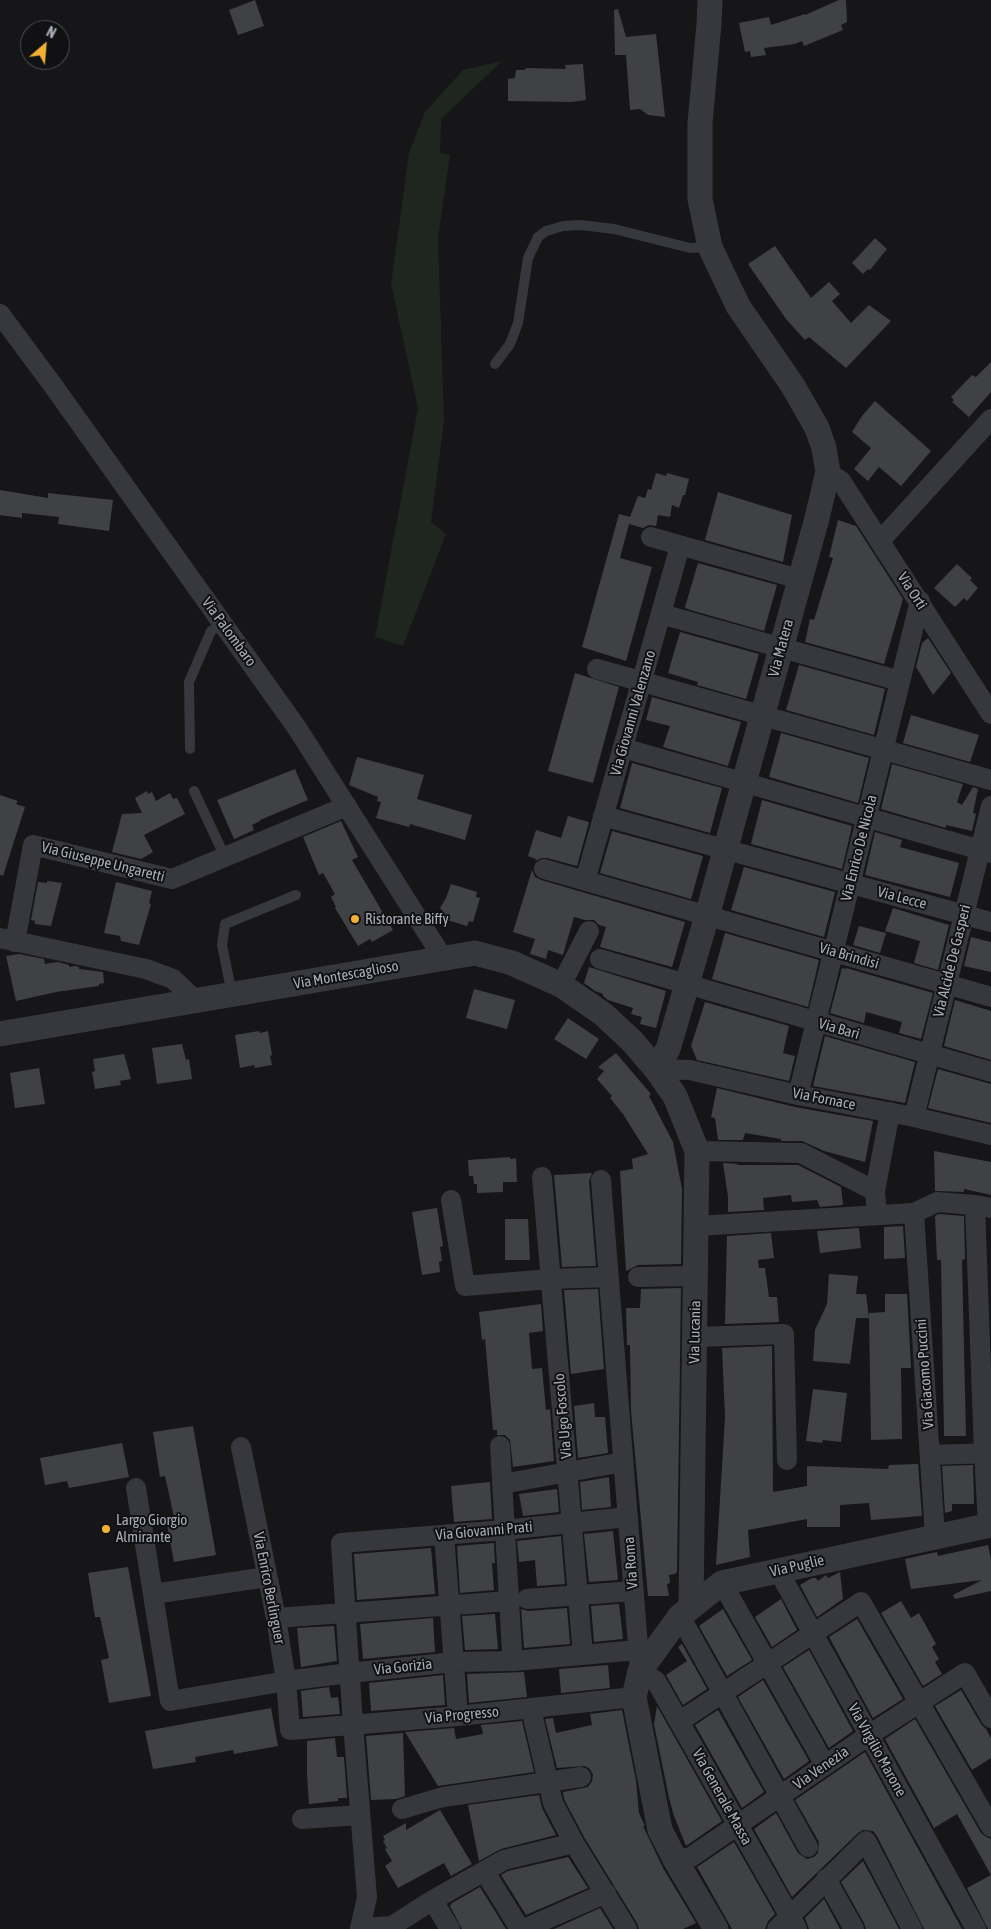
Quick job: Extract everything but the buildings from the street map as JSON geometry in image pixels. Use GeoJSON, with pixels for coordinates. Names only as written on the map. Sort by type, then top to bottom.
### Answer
{"type":"FeatureCollection","features":[{"type":"Feature","properties":{"kind":"street","name":"Via Matera"},"geometry":{"type":"LineString","coordinates":[[656,1069],[668,1049],[726,851],[828,472],[824,448],[817,428],[794,386],[738,306],[710,247],[700,199],[700,123],[710,24],[710,0]]}},
{"type":"Feature","properties":{"kind":"street","name":"Via Palombaro"},"geometry":{"type":"LineString","coordinates":[[0,314],[297,728],[443,958]]}},
{"type":"Feature","properties":{"kind":"street"},"geometry":{"type":"LineString","coordinates":[[880,541],[991,419]]}},
{"type":"Feature","properties":{"kind":"street","name":"Via Orti"},"geometry":{"type":"LineString","coordinates":[[828,472],[841,481],[991,714]]}},
{"type":"Feature","properties":{"kind":"street"},"geometry":{"type":"LineString","coordinates":[[651,537],[799,579]]}},
{"type":"Feature","properties":{"kind":"street","name":"Via Giovanni Valenzano"},"geometry":{"type":"LineString","coordinates":[[585,881],[680,546]]}},
{"type":"Feature","properties":{"kind":"street","name":"Via Enrico De Nicola"},"geometry":{"type":"LineString","coordinates":[[798,1095],[920,601]]}},
{"type":"Feature","properties":{"kind":"street"},"geometry":{"type":"LineString","coordinates":[[661,614],[900,681]]}},
{"type":"Feature","properties":{"kind":"street"},"geometry":{"type":"LineString","coordinates":[[597,668],[991,780]]}},
{"type":"Feature","properties":{"kind":"street"},"geometry":{"type":"LineString","coordinates":[[623,748],[986,851]]}},
{"type":"Feature","properties":{"kind":"street","name":"Via Giuseppe Ungaretti"},"geometry":{"type":"LineString","coordinates":[[8,940],[33,845],[172,879],[347,806]]}},
{"type":"Feature","properties":{"kind":"street","name":"Via Alcide De Gasperi"},"geometry":{"type":"LineString","coordinates":[[914,1117],[964,915],[986,851],[991,806]]}},
{"type":"Feature","properties":{"kind":"street","name":"Via Lecce"},"geometry":{"type":"LineString","coordinates":[[604,816],[726,851],[991,922]]}},
{"type":"Feature","properties":{"kind":"street","name":"Via Brindisi"},"geometry":{"type":"LineString","coordinates":[[544,869],[991,997]]}},
{"type":"Feature","properties":{"kind":"street"},"geometry":{"type":"LineString","coordinates":[[561,985],[589,931]]}},
{"type":"Feature","properties":{"kind":"street"},"geometry":{"type":"LineString","coordinates":[[8,940],[146,969],[173,979],[195,1000]]}},
{"type":"Feature","properties":{"kind":"street","name":"Via Montescaglioso"},"geometry":{"type":"LineString","coordinates":[[0,1034],[475,953],[512,964],[561,985],[603,1014],[632,1041],[656,1069]]}},
{"type":"Feature","properties":{"kind":"street","name":"Via Bari"},"geometry":{"type":"LineString","coordinates":[[600,959],[686,986],[991,1072]]}},
{"type":"Feature","properties":{"kind":"street","name":"Via Fornace"},"geometry":{"type":"LineString","coordinates":[[656,1069],[690,1070],[798,1095],[890,1112],[991,1135]]}},
{"type":"Feature","properties":{"kind":"street","name":"Via Lucania"},"geometry":{"type":"LineString","coordinates":[[656,1069],[676,1096],[697,1152],[695,1337],[685,1611]]}},
{"type":"Feature","properties":{"kind":"street"},"geometry":{"type":"LineString","coordinates":[[876,1215],[875,1191],[890,1112]]}},
{"type":"Feature","properties":{"kind":"street"},"geometry":{"type":"LineString","coordinates":[[697,1152],[801,1153],[875,1191]]}},
{"type":"Feature","properties":{"kind":"street","name":"Via Ugo Foscolo"},"geometry":{"type":"LineString","coordinates":[[542,1177],[583,1655]]}},
{"type":"Feature","properties":{"kind":"street","name":"Via Roma"},"geometry":{"type":"LineString","coordinates":[[601,1180],[639,1660],[634,1697],[660,1830],[716,1929]]}},
{"type":"Feature","properties":{"kind":"street"},"geometry":{"type":"LineString","coordinates":[[451,1200],[466,1286],[551,1279],[609,1277]]}},
{"type":"Feature","properties":{"kind":"street"},"geometry":{"type":"LineString","coordinates":[[696,1226],[914,1213],[937,1202],[983,1207],[990,1525]]}},
{"type":"Feature","properties":{"kind":"street","name":"Via Giacomo Puccini"},"geometry":{"type":"LineString","coordinates":[[914,1213],[936,1536]]}},
{"type":"Feature","properties":{"kind":"street"},"geometry":{"type":"LineString","coordinates":[[638,1277],[696,1276]]}},
{"type":"Feature","properties":{"kind":"street"},"geometry":{"type":"LineString","coordinates":[[695,1337],[784,1334],[787,1460]]}},
{"type":"Feature","properties":{"kind":"street"},"geometry":{"type":"LineString","coordinates":[[500,1446],[504,1530],[518,1600],[512,1651]]}},
{"type":"Feature","properties":{"kind":"street","name":"Via Enrico Berlinguer"},"geometry":{"type":"LineString","coordinates":[[241,1447],[276,1618],[286,1681],[290,1730]]}},
{"type":"Feature","properties":{"kind":"street"},"geometry":{"type":"LineString","coordinates":[[930,1455],[988,1453]]}},
{"type":"Feature","properties":{"kind":"street"},"geometry":{"type":"LineString","coordinates":[[502,1484],[624,1462]]}},
{"type":"Feature","properties":{"kind":"street"},"geometry":{"type":"LineString","coordinates":[[136,1488],[153,1594],[267,1577]]}},
{"type":"Feature","properties":{"kind":"street","name":"Via Giovanni Prati"},"geometry":{"type":"LineString","coordinates":[[345,1614],[341,1543],[504,1530],[628,1517]]}},
{"type":"Feature","properties":{"kind":"street","name":"Via Puglie"},"geometry":{"type":"LineString","coordinates":[[639,1660],[685,1611],[722,1583],[990,1525]]}},
{"type":"Feature","properties":{"kind":"street"},"geometry":{"type":"LineString","coordinates":[[444,1535],[458,1716]]}},
{"type":"Feature","properties":{"kind":"street","name":"Via Virgilio Marone"},"geometry":{"type":"LineString","coordinates":[[778,1570],[976,1929]]}},
{"type":"Feature","properties":{"kind":"street"},"geometry":{"type":"LineString","coordinates":[[722,1583],[766,1664],[825,1765]]}},
{"type":"Feature","properties":{"kind":"street"},"geometry":{"type":"LineString","coordinates":[[276,1618],[634,1591]]}},
{"type":"Feature","properties":{"kind":"street","name":"Via Gorizia"},"geometry":{"type":"LineString","coordinates":[[153,1594],[170,1701],[349,1672],[454,1662],[513,1661],[583,1655],[639,1660]]}},
{"type":"Feature","properties":{"kind":"street"},"geometry":{"type":"LineString","coordinates":[[680,1721],[862,1602],[991,1827]]}},
{"type":"Feature","properties":{"kind":"street"},"geometry":{"type":"LineString","coordinates":[[685,1611],[722,1693],[808,1847]]}},
{"type":"Feature","properties":{"kind":"street"},"geometry":{"type":"LineString","coordinates":[[345,1614],[352,1724],[367,1896],[360,1928],[393,1927],[433,1900],[504,1860],[574,1843]]}},
{"type":"Feature","properties":{"kind":"street","name":"Via Generale Massa"},"geometry":{"type":"LineString","coordinates":[[639,1660],[656,1681],[680,1721],[738,1826],[788,1925]]}},
{"type":"Feature","properties":{"kind":"street","name":"Via Venezia"},"geometry":{"type":"LineString","coordinates":[[676,1861],[691,1858],[869,1735],[965,1673],[991,1718]]}},
{"type":"Feature","properties":{"kind":"street","name":"Via Progresso"},"geometry":{"type":"LineString","coordinates":[[290,1730],[531,1709],[634,1697]]}},
{"type":"Feature","properties":{"kind":"street"},"geometry":{"type":"LineString","coordinates":[[531,1709],[553,1803],[574,1843],[627,1929]]}},
{"type":"Feature","properties":{"kind":"street"},"geometry":{"type":"LineString","coordinates":[[402,1809],[443,1797],[581,1777]]}},
{"type":"Feature","properties":{"kind":"street"},"geometry":{"type":"LineString","coordinates":[[302,1819],[360,1815]]}},
{"type":"Feature","properties":{"kind":"street"},"geometry":{"type":"LineString","coordinates":[[788,1925],[826,1879],[866,1841],[912,1929]]}},
{"type":"Feature","properties":{"kind":"street"},"geometry":{"type":"LineString","coordinates":[[485,1872],[520,1929]]}},
{"type":"Feature","properties":{"kind":"street"},"geometry":{"type":"LineString","coordinates":[[826,1879],[854,1929]]}},
{"type":"Feature","properties":{"kind":"street"},"geometry":{"type":"LineString","coordinates":[[524,1929],[606,1893]]}},
{"type":"Feature","properties":{"kind":"street"},"geometry":{"type":"LineString","coordinates":[[438,1909],[450,1929]]}},
{"type":"Feature","properties":{"kind":"lane"},"geometry":{"type":"LineString","coordinates":[[495,364],[510,344],[518,323],[528,258],[538,237],[546,231],[563,226],[580,225],[614,229],[690,248],[710,247]]}},
{"type":"Feature","properties":{"kind":"lane"},"geometry":{"type":"LineString","coordinates":[[190,749],[189,682],[211,631],[223,624]]}},
{"type":"Feature","properties":{"kind":"lane"},"geometry":{"type":"LineString","coordinates":[[194,791],[225,857]]}},
{"type":"Feature","properties":{"kind":"lane"},"geometry":{"type":"LineString","coordinates":[[232,994],[222,945],[225,924],[296,895]]}},
{"type":"Feature","properties":{"kind":"shaded area"},"geometry":{"type":"Polygon","coordinates":[[[502,61],[441,119],[440,153],[450,155],[438,238],[444,421],[431,522],[446,534],[403,646],[375,637],[418,408],[391,284],[409,153],[425,112],[463,70],[502,61]]]}},
{"type":"Feature","properties":{"kind":"place","name":"Ristorante Biffy"},"geometry":{"type":"Point","coordinates":[355,919]}},
{"type":"Feature","properties":{"kind":"place","name":"Largo Giorgio Almirante"},"geometry":{"type":"Point","coordinates":[106,1529]}}]}
